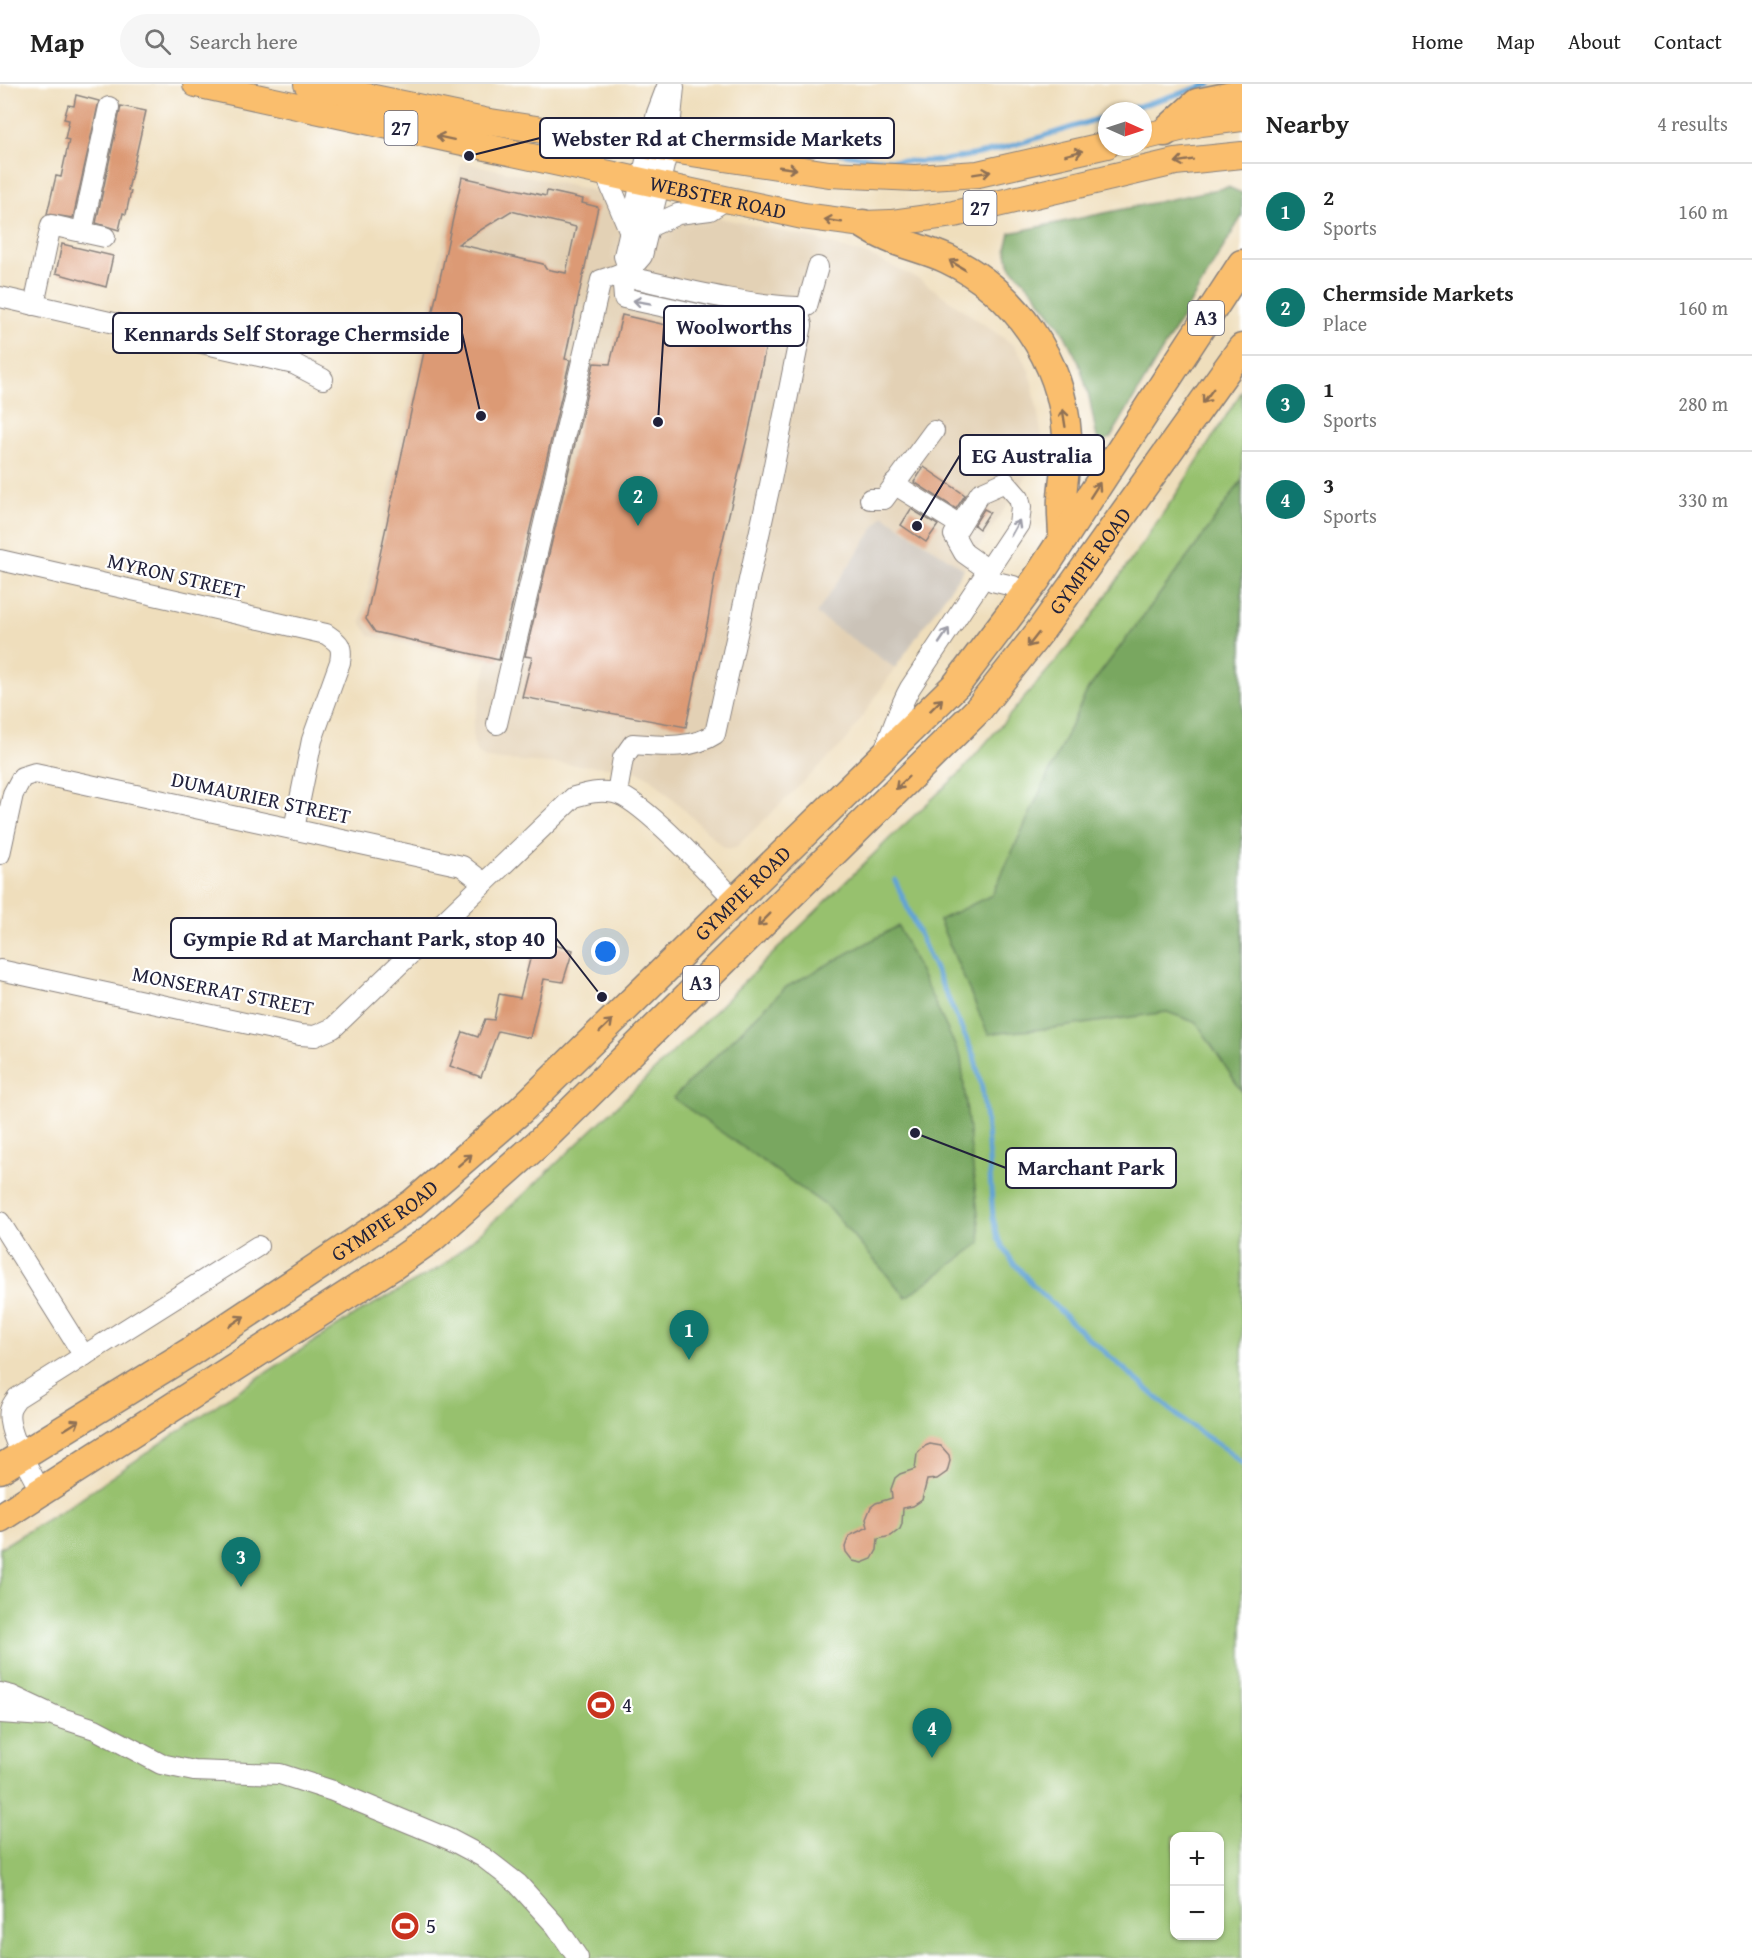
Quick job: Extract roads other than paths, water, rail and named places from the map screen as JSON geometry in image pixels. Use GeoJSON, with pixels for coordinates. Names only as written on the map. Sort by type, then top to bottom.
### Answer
{"type":"FeatureCollection","features":[{"type":"Feature","properties":{"kind":"highway"},"geometry":{"type":"LineString","coordinates":[[1154,134],[1197,103],[1242,94]]}},
{"type":"Feature","properties":{"kind":"highway"},"geometry":{"type":"LineString","coordinates":[[863,224],[886,237],[948,260],[975,276],[1000,293],[1033,333],[1047,356],[1057,381],[1065,423],[1067,456],[1062,498],[1063,539]]}},
{"type":"Feature","properties":{"kind":"highway","name":"GYMPIE ROAD"},"geometry":{"type":"LineString","coordinates":[[11,1462],[190,1352],[412,1204],[521,1110],[957,684],[1063,539],[1242,264]]}},
{"type":"Feature","properties":{"kind":"highway","name":"GYMPIE ROAD"},"geometry":{"type":"LineString","coordinates":[[0,1518],[391,1267],[432,1238],[541,1141],[977,711],[1038,634],[1242,348]]}},
{"type":"Feature","properties":{"kind":"main road","name":"WEBSTER ROAD"},"geometry":{"type":"LineString","coordinates":[[196,84],[830,221],[863,224],[891,223],[954,214],[1175,162],[1242,154]]}},
{"type":"Feature","properties":{"kind":"main road","name":"WEBSTER ROAD"},"geometry":{"type":"LineString","coordinates":[[307,84],[484,121],[829,174],[915,178],[978,174],[1098,147]]}},
{"type":"Feature","properties":{"kind":"main road"},"geometry":{"type":"LineString","coordinates":[[1154,134],[1201,123],[1242,118]]}},
{"type":"Feature","properties":{"kind":"street"},"geometry":{"type":"LineString","coordinates":[[659,148],[657,112],[668,84]]}},
{"type":"Feature","properties":{"kind":"street"},"geometry":{"type":"LineString","coordinates":[[496,724],[601,280],[624,272],[642,256],[639,230],[674,84]]}},
{"type":"Feature","properties":{"kind":"street"},"geometry":{"type":"LineString","coordinates":[[82,232],[109,107]]}},
{"type":"Feature","properties":{"kind":"street"},"geometry":{"type":"LineString","coordinates":[[605,173],[639,230]]}},
{"type":"Feature","properties":{"kind":"street"},"geometry":{"type":"LineString","coordinates":[[639,230],[678,214],[710,210],[727,199]]}},
{"type":"Feature","properties":{"kind":"street"},"geometry":{"type":"LineString","coordinates":[[34,305],[51,225],[105,237]]}},
{"type":"Feature","properties":{"kind":"street"},"geometry":{"type":"LineString","coordinates":[[624,272],[624,298],[758,327],[776,321],[797,307],[807,306],[818,267]]}},
{"type":"Feature","properties":{"kind":"street"},"geometry":{"type":"LineString","coordinates":[[0,297],[294,364],[323,379]]}},
{"type":"Feature","properties":{"kind":"street"},"geometry":{"type":"LineString","coordinates":[[617,793],[623,758],[633,744],[657,746],[690,744],[706,740],[715,734],[790,391],[802,325],[797,307]]}},
{"type":"Feature","properties":{"kind":"street"},"geometry":{"type":"LineString","coordinates":[[870,499],[884,499],[934,431]]}},
{"type":"Feature","properties":{"kind":"street"},"geometry":{"type":"LineString","coordinates":[[879,761],[895,725],[899,706],[910,688],[986,573],[1019,524],[1021,516],[1019,498],[1005,482],[980,493],[954,535],[964,553],[981,565],[986,573],[992,581],[1013,586],[1025,594]]}},
{"type":"Feature","properties":{"kind":"street"},"geometry":{"type":"LineString","coordinates":[[894,484],[960,525]]}},
{"type":"Feature","properties":{"kind":"street","name":"MYRON STREET"},"geometry":{"type":"LineString","coordinates":[[0,560],[326,634],[339,643],[342,653],[340,662],[312,740],[294,829]]}},
{"type":"Feature","properties":{"kind":"street","name":"DUMAURIER STREET"},"geometry":{"type":"LineString","coordinates":[[1,843],[13,794],[22,777],[35,773],[462,866],[484,883]]}},
{"type":"Feature","properties":{"kind":"street","name":"MONSERRAT STREET"},"geometry":{"type":"LineString","coordinates":[[0,970],[300,1035],[315,1036],[333,1028],[574,797],[594,790],[617,793],[642,808],[735,900]]}},
{"type":"Feature","properties":{"kind":"street"},"geometry":{"type":"LineString","coordinates":[[0,1222],[84,1356]]}},
{"type":"Feature","properties":{"kind":"street"},"geometry":{"type":"LineString","coordinates":[[41,1492],[11,1462],[9,1412],[17,1398],[258,1246]]}},
{"type":"Feature","properties":{"kind":"street"},"geometry":{"type":"LineString","coordinates":[[0,1693],[12,1696],[55,1716],[95,1729],[161,1764],[194,1771],[280,1774],[325,1788],[451,1840],[483,1857],[518,1884],[556,1926],[578,1958]]}},
{"type":"Feature","properties":{"kind":"street"},"geometry":{"type":"LineString","coordinates":[[0,1713],[55,1716]]}},
{"type":"Feature","properties":{"kind":"waterway"},"geometry":{"type":"LineString","coordinates":[[1152,102],[1210,84]]}},
{"type":"Feature","properties":{"kind":"waterway"},"geometry":{"type":"LineString","coordinates":[[838,153],[874,158],[934,161],[977,154],[1021,143],[1098,119]]}},
{"type":"Feature","properties":{"kind":"waterway"},"geometry":{"type":"LineString","coordinates":[[895,880],[974,1056],[982,1088],[993,1218],[998,1238],[1012,1261],[1035,1287],[1084,1334],[1185,1422],[1242,1463]]}},
{"type":"Feature","properties":{"kind":"place","name":"Webster Rd at Chermside Markets"},"geometry":{"type":"Point","coordinates":[469,156]}},
{"type":"Feature","properties":{"kind":"place","name":"Kennards Self Storage Chermside"},"geometry":{"type":"Point","coordinates":[481,416]}},
{"type":"Feature","properties":{"kind":"place","name":"Woolworths"},"geometry":{"type":"Point","coordinates":[658,422]}},
{"type":"Feature","properties":{"kind":"place","name":"Chermside Markets"},"geometry":{"type":"Point","coordinates":[638,526]}},
{"type":"Feature","properties":{"kind":"place","name":"EG Australia"},"geometry":{"type":"Point","coordinates":[917,526]}},
{"type":"Feature","properties":{"kind":"place","name":"Gympie Rd at Marchant Park, stop 40"},"geometry":{"type":"Point","coordinates":[602,997]}},
{"type":"Feature","properties":{"kind":"place","name":"Marchant Park"},"geometry":{"type":"Point","coordinates":[915,1133]}},
{"type":"Feature","properties":{"kind":"place","name":"2"},"geometry":{"type":"Point","coordinates":[689,1360]}},
{"type":"Feature","properties":{"kind":"place","name":"1"},"geometry":{"type":"Point","coordinates":[241,1587]}},
{"type":"Feature","properties":{"kind":"place","name":"4"},"geometry":{"type":"Point","coordinates":[601,1705]}},
{"type":"Feature","properties":{"kind":"place","name":"3"},"geometry":{"type":"Point","coordinates":[932,1758]}},
{"type":"Feature","properties":{"kind":"place","name":"5"},"geometry":{"type":"Point","coordinates":[405,1926]}}]}
